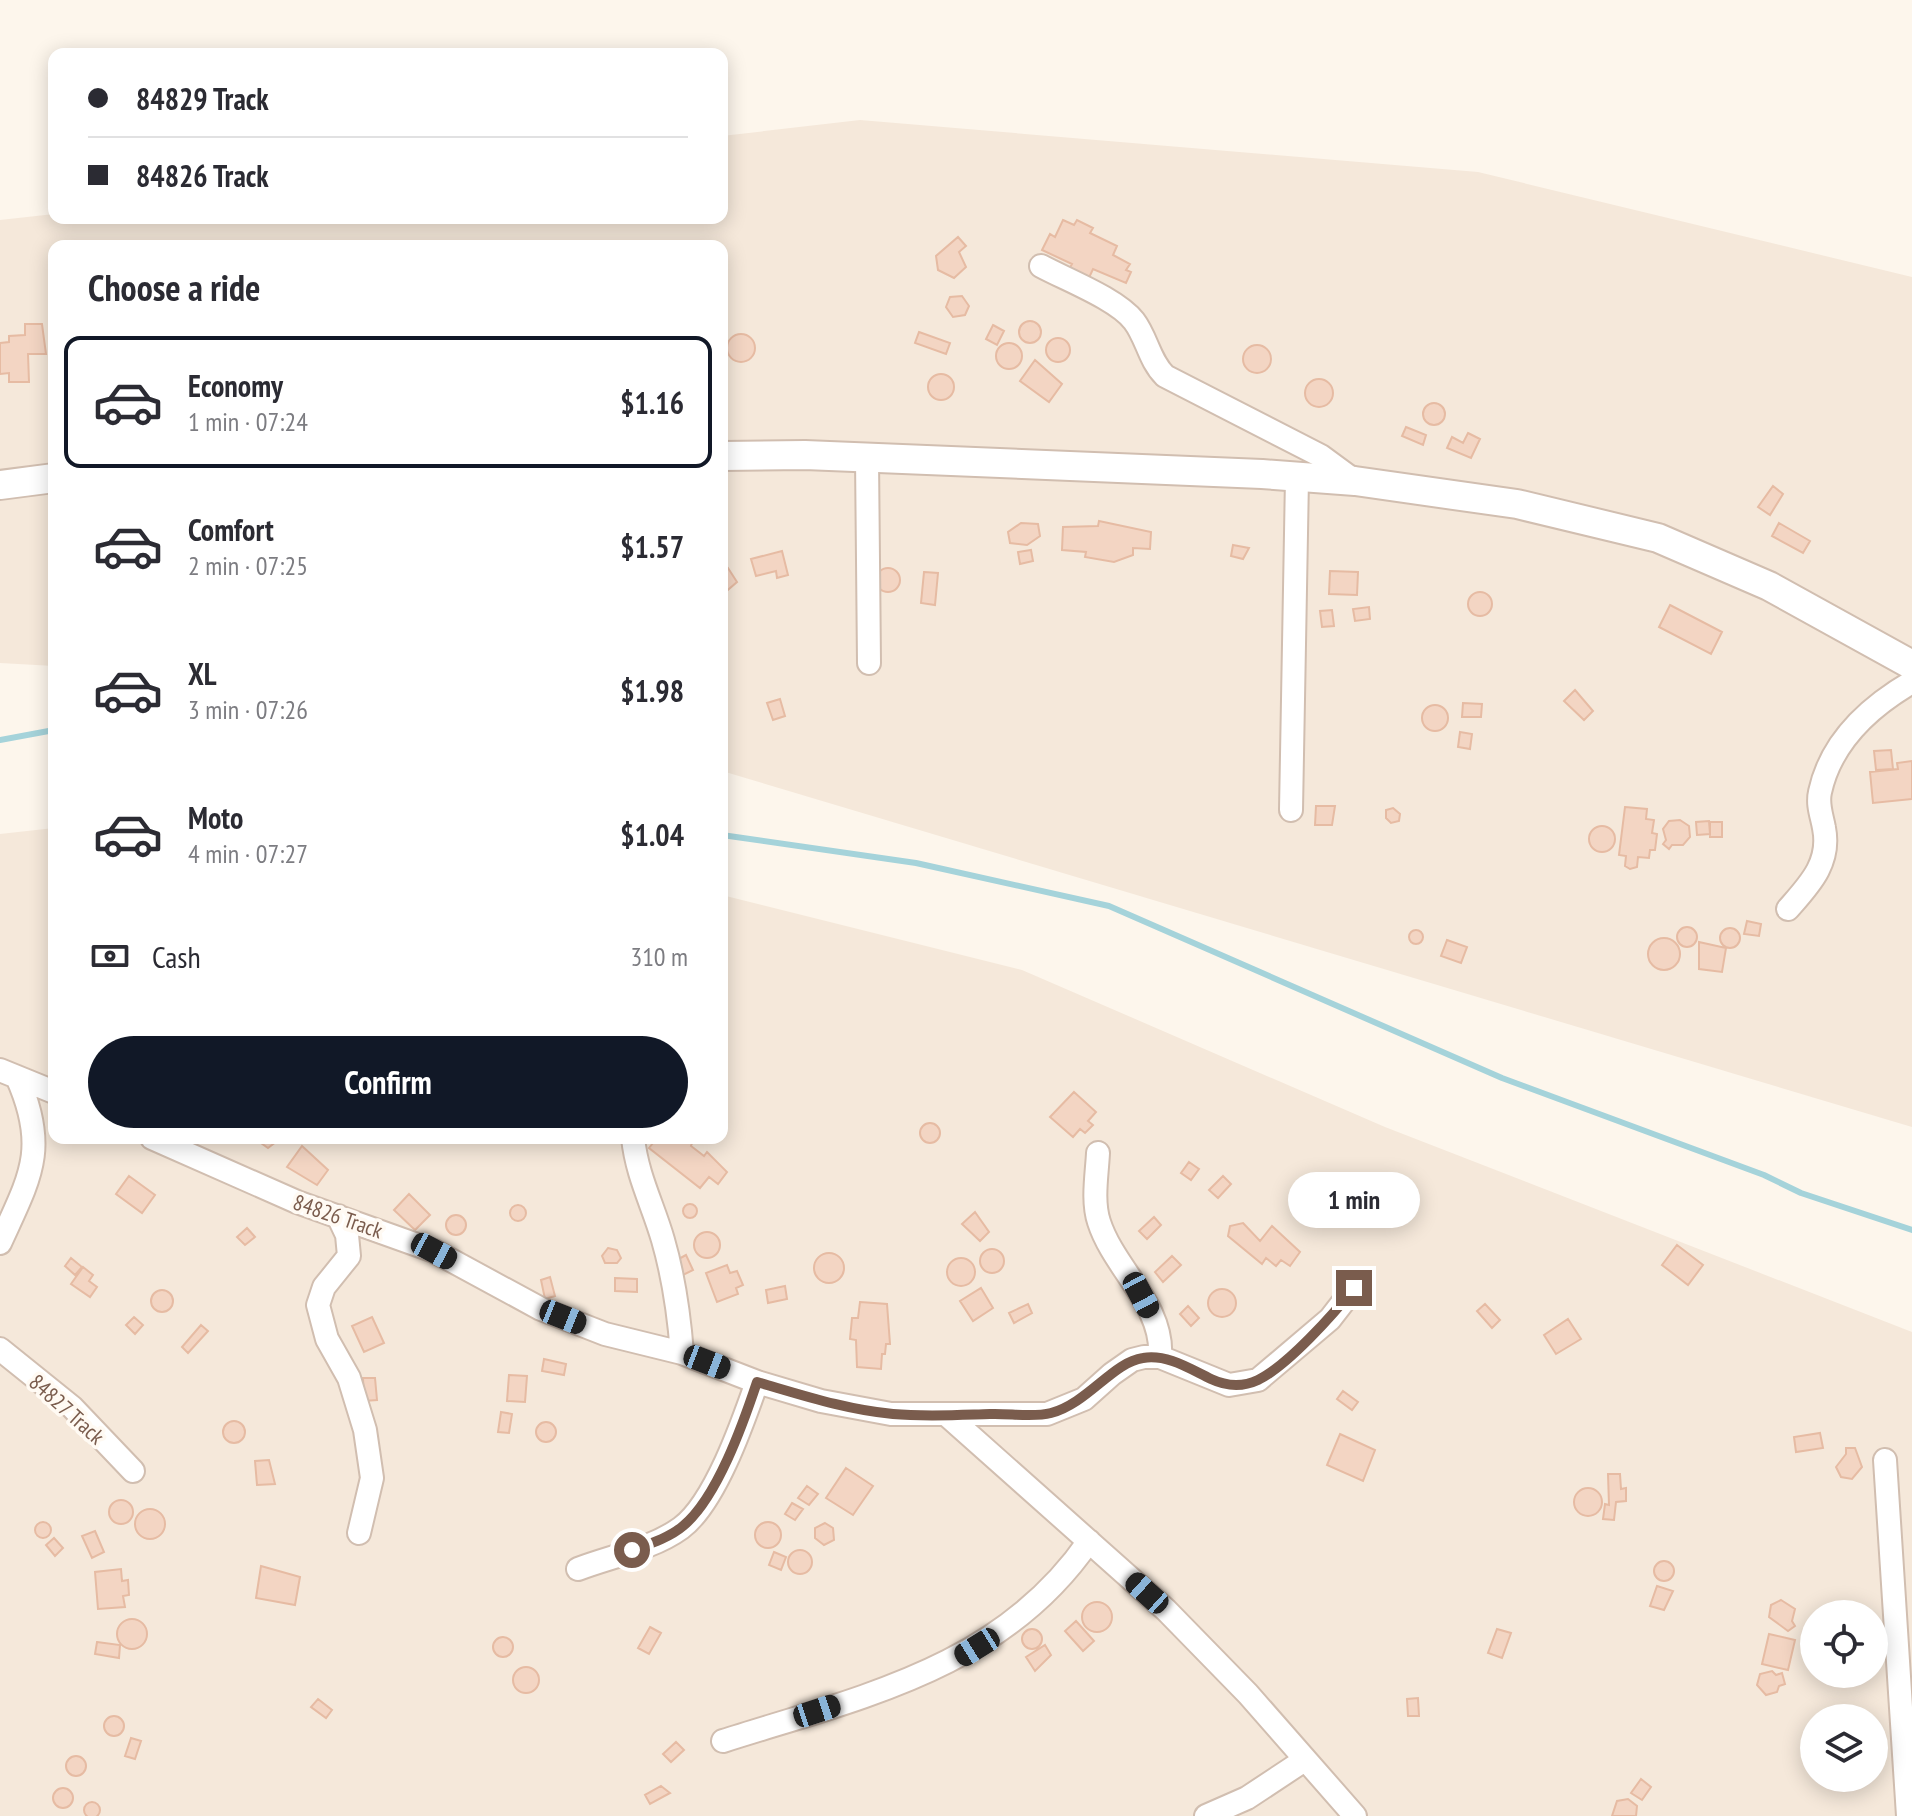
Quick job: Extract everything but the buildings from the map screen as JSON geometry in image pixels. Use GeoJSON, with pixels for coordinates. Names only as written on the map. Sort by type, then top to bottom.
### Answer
{"type":"FeatureCollection","features":[{"type":"Feature","properties":{"kind":"street"},"geometry":{"type":"LineString","coordinates":[[1041,266],[1122,309],[1136,323],[1154,365],[1165,376],[1321,456],[1355,481]]}},
{"type":"Feature","properties":{"kind":"street"},"geometry":{"type":"LineString","coordinates":[[728,456],[867,458],[1355,481],[1517,504],[1658,538],[1769,586],[1912,665]]}},
{"type":"Feature","properties":{"kind":"street"},"geometry":{"type":"LineString","coordinates":[[867,458],[869,663]]}},
{"type":"Feature","properties":{"kind":"street"},"geometry":{"type":"LineString","coordinates":[[1291,810],[1297,478]]}},
{"type":"Feature","properties":{"kind":"street"},"geometry":{"type":"LineString","coordinates":[[0,485],[48,479]]}},
{"type":"Feature","properties":{"kind":"street"},"geometry":{"type":"LineString","coordinates":[[1788,909],[1815,878],[1821,864],[1826,836],[1820,791],[1834,757],[1852,726],[1872,707],[1912,682]]}},
{"type":"Feature","properties":{"kind":"street"},"geometry":{"type":"LineString","coordinates":[[8,1074],[48,1090]]}},
{"type":"Feature","properties":{"kind":"street"},"geometry":{"type":"LineString","coordinates":[[0,1243],[29,1177],[36,1144],[29,1105],[8,1074]]}},
{"type":"Feature","properties":{"kind":"street","name":"84826 Track"},"geometry":{"type":"LineString","coordinates":[[166,1144],[297,1202],[434,1251],[541,1309],[605,1334],[682,1353],[757,1382],[821,1401],[891,1414],[1047,1414],[1084,1399],[1132,1360],[1160,1357]]}},
{"type":"Feature","properties":{"kind":"street"},"geometry":{"type":"LineString","coordinates":[[634,1144],[641,1187],[663,1238],[677,1295],[682,1353]]}},
{"type":"Feature","properties":{"kind":"street"},"geometry":{"type":"LineString","coordinates":[[1098,1153],[1099,1223],[1153,1318],[1160,1338],[1160,1357],[1229,1385],[1258,1380],[1330,1319],[1354,1288]]}},
{"type":"Feature","properties":{"kind":"street"},"geometry":{"type":"LineString","coordinates":[[338,1216],[347,1235],[349,1256],[324,1287],[318,1305],[327,1339],[349,1378],[365,1430],[372,1478],[359,1533]]}},
{"type":"Feature","properties":{"kind":"street","name":"84827 Track"},"geometry":{"type":"LineString","coordinates":[[0,1349],[72,1407],[133,1471]]}},
{"type":"Feature","properties":{"kind":"street"},"geometry":{"type":"LineString","coordinates":[[578,1569],[652,1544],[682,1528],[696,1513],[714,1482],[757,1382]]}},
{"type":"Feature","properties":{"kind":"street"},"geometry":{"type":"LineString","coordinates":[[948,1416],[1166,1610],[1248,1694],[1303,1761],[1355,1816]]}},
{"type":"Feature","properties":{"kind":"street"},"geometry":{"type":"LineString","coordinates":[[1885,1460],[1908,1816]]}},
{"type":"Feature","properties":{"kind":"street"},"geometry":{"type":"LineString","coordinates":[[723,1741],[902,1684],[954,1661],[1001,1632],[1038,1601],[1068,1572],[1089,1541]]}},
{"type":"Feature","properties":{"kind":"street"},"geometry":{"type":"LineString","coordinates":[[1206,1816],[1242,1807],[1303,1761]]}},
{"type":"Feature","properties":{"kind":"shaded area"},"geometry":{"type":"Polygon","coordinates":[[[860,120],[1478,172],[1912,277],[1912,1127],[728,773],[728,240],[48,240],[48,666],[0,663],[0,220],[48,215],[48,224],[728,224],[728,135],[860,120]]]}},
{"type":"Feature","properties":{"kind":"shaded area"},"geometry":{"type":"Polygon","coordinates":[[[48,829],[48,1144],[728,1144],[728,896],[1022,970],[1385,1127],[1912,1332],[1912,1816],[0,1816],[0,834],[48,829]]]}},
{"type":"Feature","properties":{"kind":"waterway"},"geometry":{"type":"LineString","coordinates":[[0,740],[48,731]]}},
{"type":"Feature","properties":{"kind":"waterway"},"geometry":{"type":"LineString","coordinates":[[728,836],[916,863],[1109,906],[1502,1078],[1764,1175],[1801,1193],[1912,1230]]}},
{"type":"Feature","properties":{"kind":"route"},"geometry":{"type":"LineString","coordinates":[[632,1550],[652,1544],[682,1528],[696,1513],[714,1482],[757,1382],[821,1401],[891,1414],[948,1416],[1047,1414],[1084,1399],[1112,1374],[1132,1360],[1144,1357],[1160,1357],[1229,1385],[1244,1384],[1270,1372],[1330,1319],[1354,1288]]}}]}
